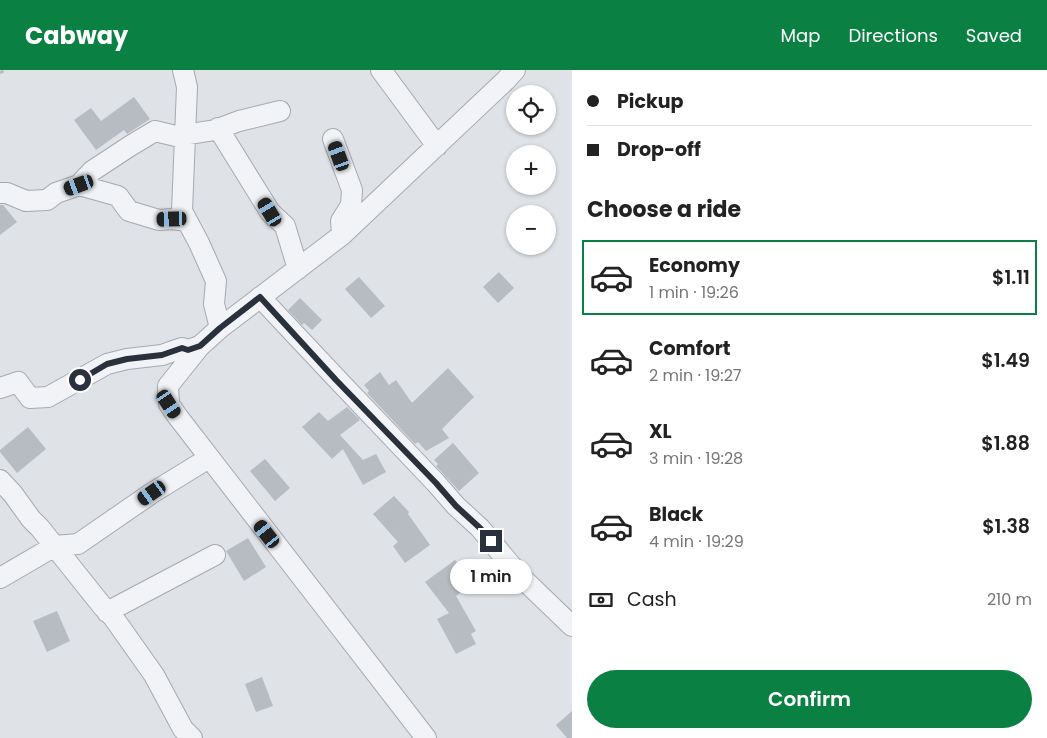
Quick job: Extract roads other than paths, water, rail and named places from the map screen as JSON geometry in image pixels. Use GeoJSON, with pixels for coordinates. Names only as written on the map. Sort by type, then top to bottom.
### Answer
{"type":"FeatureCollection","features":[{"type":"Feature","properties":{"kind":"street"},"geometry":{"type":"LineString","coordinates":[[183,70],[187,87],[182,211],[216,281],[214,304],[220,328]]}},
{"type":"Feature","properties":{"kind":"street"},"geometry":{"type":"LineString","coordinates":[[381,70],[437,146]]}},
{"type":"Feature","properties":{"kind":"street"},"geometry":{"type":"LineString","coordinates":[[426,738],[178,418],[169,404],[168,386],[200,346],[220,328],[342,235],[515,70]]}},
{"type":"Feature","properties":{"kind":"street"},"geometry":{"type":"LineString","coordinates":[[0,193],[7,193],[26,200],[47,200],[56,193],[79,185],[92,171],[155,131],[184,137],[280,111]]}},
{"type":"Feature","properties":{"kind":"street"},"geometry":{"type":"LineString","coordinates":[[218,128],[270,212],[285,226],[298,269]]}},
{"type":"Feature","properties":{"kind":"street"},"geometry":{"type":"LineString","coordinates":[[333,139],[352,190],[351,205],[341,221],[342,235]]}},
{"type":"Feature","properties":{"kind":"street"},"geometry":{"type":"LineString","coordinates":[[79,185],[118,196],[130,211],[160,220],[187,221]]}},
{"type":"Feature","properties":{"kind":"street"},"geometry":{"type":"LineString","coordinates":[[260,297],[336,380],[456,506],[480,528],[520,576],[572,626]]}},
{"type":"Feature","properties":{"kind":"street"},"geometry":{"type":"LineString","coordinates":[[0,388],[18,382],[30,398],[48,397],[107,364],[127,359],[162,355],[182,348],[188,350],[200,346]]}},
{"type":"Feature","properties":{"kind":"street"},"geometry":{"type":"LineString","coordinates":[[0,578],[55,546],[78,544],[152,493],[209,458]]}},
{"type":"Feature","properties":{"kind":"street"},"geometry":{"type":"LineString","coordinates":[[0,480],[113,617],[154,675],[183,729],[192,738]]}},
{"type":"Feature","properties":{"kind":"street"},"geometry":{"type":"LineString","coordinates":[[107,612],[215,555]]}}]}
